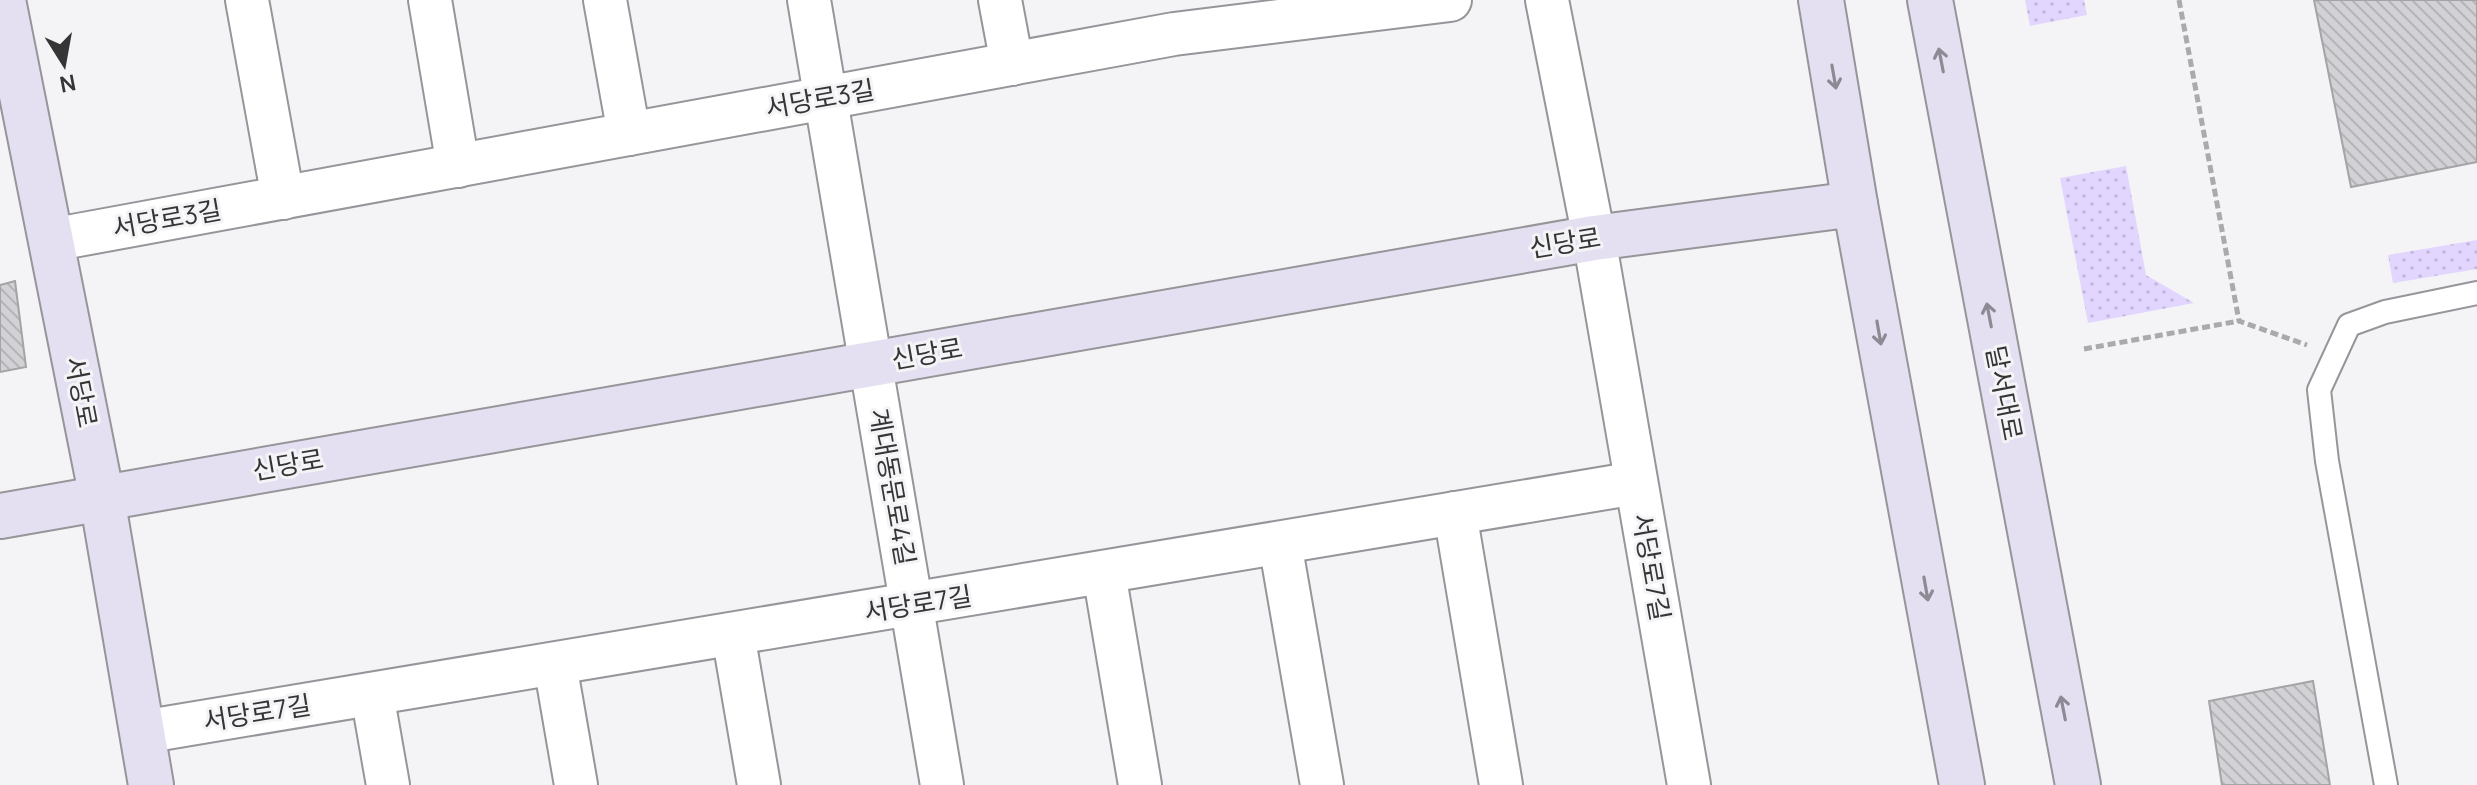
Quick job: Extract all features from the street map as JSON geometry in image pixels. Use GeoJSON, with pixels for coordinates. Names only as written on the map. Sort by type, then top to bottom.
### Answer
{"type":"FeatureCollection","features":[{"type":"Feature","properties":{"kind":"street","name":"서당로"},"geometry":{"type":"LineString","coordinates":[[3,0],[102,498],[151,785]]}},
{"type":"Feature","properties":{"kind":"street"},"geometry":{"type":"LineString","coordinates":[[247,0],[283,198]]}},
{"type":"Feature","properties":{"kind":"street"},"geometry":{"type":"LineString","coordinates":[[430,0],[458,166]]}},
{"type":"Feature","properties":{"kind":"street"},"geometry":{"type":"LineString","coordinates":[[605,0],[629,134]]}},
{"type":"Feature","properties":{"kind":"street","name":"계대동문로4길"},"geometry":{"type":"LineString","coordinates":[[809,0],[942,785]]}},
{"type":"Feature","properties":{"kind":"street"},"geometry":{"type":"LineString","coordinates":[[1000,0],[1012,64]]}},
{"type":"Feature","properties":{"kind":"street","name":"서당로3길"},"geometry":{"type":"LineString","coordinates":[[51,240],[1012,64],[1171,17],[1450,0]]}},
{"type":"Feature","properties":{"kind":"street"},"geometry":{"type":"LineString","coordinates":[[1547,0],[1594,238],[1636,483]]}},
{"type":"Feature","properties":{"kind":"street"},"geometry":{"type":"LineString","coordinates":[[1821,0],[1855,204],[1962,785]]}},
{"type":"Feature","properties":{"kind":"street","name":"달서대로"},"geometry":{"type":"LineString","coordinates":[[1930,0],[2078,785]]}},
{"type":"Feature","properties":{"kind":"street","name":"신당로"},"geometry":{"type":"LineString","coordinates":[[0,516],[1594,238],[1855,204]]}},
{"type":"Feature","properties":{"kind":"street","name":"서당로7길"},"geometry":{"type":"LineString","coordinates":[[142,732],[1636,483],[1689,785]]}},
{"type":"Feature","properties":{"kind":"street"},"geometry":{"type":"LineString","coordinates":[[1455,513],[1501,785]]}},
{"type":"Feature","properties":{"kind":"street"},"geometry":{"type":"LineString","coordinates":[[1280,543],[1322,785]]}},
{"type":"Feature","properties":{"kind":"street"},"geometry":{"type":"LineString","coordinates":[[1104,573],[1140,785]]}},
{"type":"Feature","properties":{"kind":"street"},"geometry":{"type":"LineString","coordinates":[[733,634],[759,785]]}},
{"type":"Feature","properties":{"kind":"street"},"geometry":{"type":"LineString","coordinates":[[555,664],[576,785]]}},
{"type":"Feature","properties":{"kind":"street"},"geometry":{"type":"LineString","coordinates":[[372,694],[388,785]]}},
{"type":"Feature","properties":{"kind":"lane"},"geometry":{"type":"LineString","coordinates":[[2386,785],[2327,461],[2319,390],[2349,325],[2385,312],[2477,293]]}},
{"type":"Feature","properties":{"kind":"path"},"geometry":{"type":"LineString","coordinates":[[2179,0],[2239,321]]}},
{"type":"Feature","properties":{"kind":"path"},"geometry":{"type":"LineString","coordinates":[[2084,349],[2239,321],[2334,355]]}},
{"type":"Feature","properties":{"kind":"shaded area"},"geometry":{"type":"Polygon","coordinates":[[[2025,0],[2084,0],[2087,15],[2030,26],[2025,0]]]}},
{"type":"Feature","properties":{"kind":"shaded area"},"geometry":{"type":"Polygon","coordinates":[[[2126,166],[2146,275],[2194,303],[2088,323],[2060,178],[2126,166]]]}},
{"type":"Feature","properties":{"kind":"shaded area"},"geometry":{"type":"Polygon","coordinates":[[[2477,240],[2477,269],[2393,283],[2388,255],[2477,240]]]}},
{"type":"Feature","properties":{"kind":"building"},"geometry":{"type":"Polygon","coordinates":[[[2314,0],[2477,0],[2477,162],[2351,187],[2314,0]]]}},
{"type":"Feature","properties":{"kind":"building"},"geometry":{"type":"Polygon","coordinates":[[[15,281],[26,367],[0,372],[0,285],[15,281]]]}},
{"type":"Feature","properties":{"kind":"building"},"geometry":{"type":"Polygon","coordinates":[[[2313,681],[2330,785],[2222,785],[2209,701],[2313,681]]]}}]}
